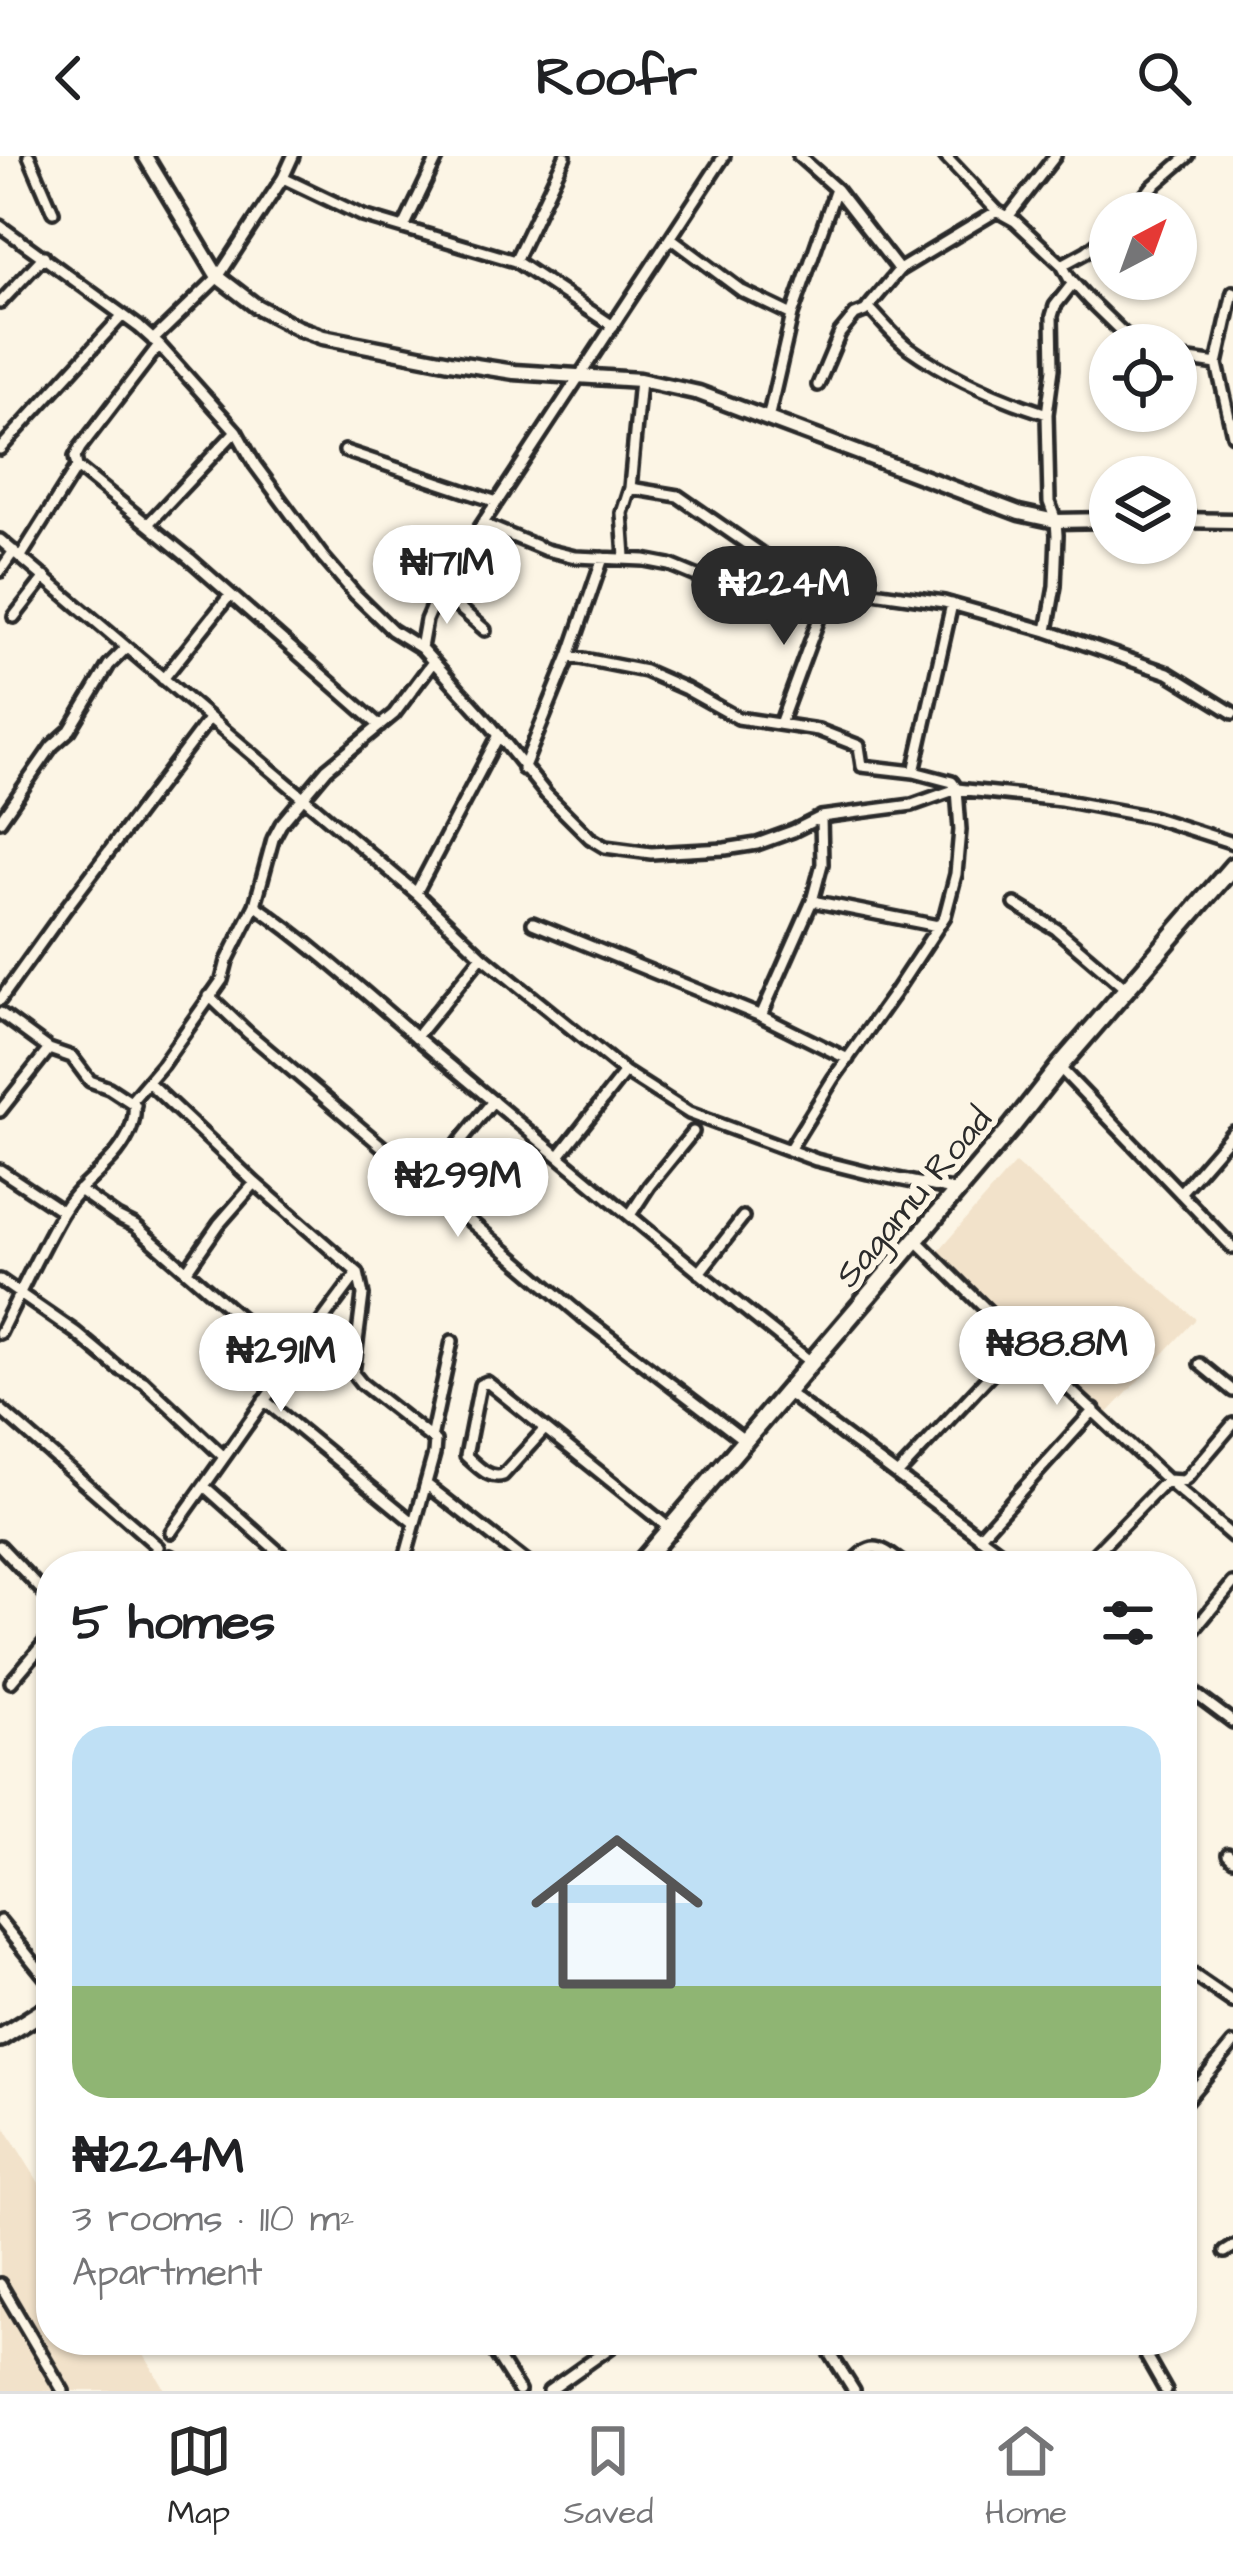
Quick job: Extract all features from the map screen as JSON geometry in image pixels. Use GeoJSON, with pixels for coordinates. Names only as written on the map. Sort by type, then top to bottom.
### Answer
{"type":"FeatureCollection","features":[{"type":"Feature","properties":{"kind":"highway","name":"Sagamu Road"},"geometry":{"type":"LineString","coordinates":[[653,1551],[1233,866]]}},
{"type":"Feature","properties":{"kind":"highway"},"geometry":{"type":"LineString","coordinates":[[0,2038],[36,2015]]}},
{"type":"Feature","properties":{"kind":"street"},"geometry":{"type":"LineString","coordinates":[[29,156],[53,212]]}},
{"type":"Feature","properties":{"kind":"street"},"geometry":{"type":"LineString","coordinates":[[293,156],[218,277],[156,342],[75,457],[77,467],[380,726]]}},
{"type":"Feature","properties":{"kind":"street"},"geometry":{"type":"LineString","coordinates":[[404,227],[438,156]]}},
{"type":"Feature","properties":{"kind":"street"},"geometry":{"type":"LineString","coordinates":[[515,261],[565,156]]}},
{"type":"Feature","properties":{"kind":"street"},"geometry":{"type":"LineString","coordinates":[[421,648],[421,634],[439,590],[724,156]]}},
{"type":"Feature","properties":{"kind":"street"},"geometry":{"type":"LineString","coordinates":[[800,156],[836,189],[899,270]]}},
{"type":"Feature","properties":{"kind":"street"},"geometry":{"type":"LineString","coordinates":[[945,156],[1062,266],[1114,324]]}},
{"type":"Feature","properties":{"kind":"street"},"geometry":{"type":"LineString","coordinates":[[818,385],[840,333],[899,270],[1002,214],[1055,156]]}},
{"type":"Feature","properties":{"kind":"street"},"geometry":{"type":"LineString","coordinates":[[1149,192],[1188,156]]}},
{"type":"Feature","properties":{"kind":"street"},"geometry":{"type":"LineString","coordinates":[[148,157],[218,277],[256,306],[323,338],[450,362],[640,380],[699,393],[1019,513],[1056,521],[1089,520]]}},
{"type":"Feature","properties":{"kind":"street"},"geometry":{"type":"LineString","coordinates":[[283,178],[363,215],[515,261],[613,326]]}},
{"type":"Feature","properties":{"kind":"street"},"geometry":{"type":"LineString","coordinates":[[768,419],[792,315],[836,189]]}},
{"type":"Feature","properties":{"kind":"street"},"geometry":{"type":"LineString","coordinates":[[0,226],[156,342],[236,431],[254,465],[322,557],[392,630],[421,648],[500,735],[523,769],[590,838],[605,847],[631,851],[757,844],[821,817],[912,805],[958,789],[1061,800],[1152,817],[1233,843]]}},
{"type":"Feature","properties":{"kind":"street"},"geometry":{"type":"LineString","coordinates":[[671,238],[742,291],[792,315]]}},
{"type":"Feature","properties":{"kind":"street"},"geometry":{"type":"LineString","coordinates":[[1062,266],[1089,247]]}},
{"type":"Feature","properties":{"kind":"street"},"geometry":{"type":"LineString","coordinates":[[0,303],[44,256]]}},
{"type":"Feature","properties":{"kind":"street"},"geometry":{"type":"LineString","coordinates":[[1047,631],[1055,586],[1056,521],[1048,502],[1047,414],[1053,311],[1073,283]]}},
{"type":"Feature","properties":{"kind":"street"},"geometry":{"type":"LineString","coordinates":[[1233,292],[1217,364],[1233,434]]}},
{"type":"Feature","properties":{"kind":"street"},"geometry":{"type":"LineString","coordinates":[[868,307],[907,346],[957,377],[996,398],[1047,414]]}},
{"type":"Feature","properties":{"kind":"street"},"geometry":{"type":"LineString","coordinates":[[0,449],[122,316]]}},
{"type":"Feature","properties":{"kind":"street"},"geometry":{"type":"LineString","coordinates":[[1197,361],[1217,364]]}},
{"type":"Feature","properties":{"kind":"street"},"geometry":{"type":"LineString","coordinates":[[625,557],[622,513],[640,380]]}},
{"type":"Feature","properties":{"kind":"street"},"geometry":{"type":"LineString","coordinates":[[148,524],[236,431]]}},
{"type":"Feature","properties":{"kind":"street"},"geometry":{"type":"LineString","coordinates":[[345,451],[497,502]]}},
{"type":"Feature","properties":{"kind":"street"},"geometry":{"type":"LineString","coordinates":[[0,571],[77,467]]}},
{"type":"Feature","properties":{"kind":"street"},"geometry":{"type":"LineString","coordinates":[[629,488],[678,496],[785,570],[831,586],[952,604],[1047,631],[1168,673],[1233,713]]}},
{"type":"Feature","properties":{"kind":"street"},"geometry":{"type":"LineString","coordinates":[[1197,520],[1233,521]]}},
{"type":"Feature","properties":{"kind":"street"},"geometry":{"type":"LineString","coordinates":[[483,524],[546,550],[575,557],[625,557],[699,577]]}},
{"type":"Feature","properties":{"kind":"street"},"geometry":{"type":"LineString","coordinates":[[0,540],[304,796],[482,956],[625,1072],[689,1114],[789,1150],[868,1173],[958,1191]]}},
{"type":"Feature","properties":{"kind":"street"},"geometry":{"type":"LineString","coordinates":[[523,769],[603,558]]}},
{"type":"Feature","properties":{"kind":"street"},"geometry":{"type":"LineString","coordinates":[[14,617],[45,577]]}},
{"type":"Feature","properties":{"kind":"street"},"geometry":{"type":"LineString","coordinates":[[780,724],[831,586]]}},
{"type":"Feature","properties":{"kind":"street"},"geometry":{"type":"LineString","coordinates":[[439,590],[484,630]]}},
{"type":"Feature","properties":{"kind":"street"},"geometry":{"type":"LineString","coordinates":[[163,679],[230,595]]}},
{"type":"Feature","properties":{"kind":"street"},"geometry":{"type":"LineString","coordinates":[[914,772],[952,604]]}},
{"type":"Feature","properties":{"kind":"street"},"geometry":{"type":"LineString","coordinates":[[0,821],[52,746],[70,730],[109,665],[126,648]]}},
{"type":"Feature","properties":{"kind":"street"},"geometry":{"type":"LineString","coordinates":[[569,656],[645,671],[738,718],[818,730],[854,743],[861,751],[862,766],[945,779],[958,789],[961,830],[945,916],[789,1150]]}},
{"type":"Feature","properties":{"kind":"street"},"geometry":{"type":"LineString","coordinates":[[0,1333],[62,1211],[91,1175],[106,1167],[119,1151],[134,1122],[133,1099],[163,1065],[222,980],[226,961],[255,904],[281,824],[327,769],[408,698],[433,662]]}},
{"type":"Feature","properties":{"kind":"street"},"geometry":{"type":"LineString","coordinates":[[0,1000],[209,719]]}},
{"type":"Feature","properties":{"kind":"street"},"geometry":{"type":"LineString","coordinates":[[416,893],[500,735]]}},
{"type":"Feature","properties":{"kind":"street"},"geometry":{"type":"LineString","coordinates":[[761,1016],[812,901],[822,864],[821,817]]}},
{"type":"Feature","properties":{"kind":"street"},"geometry":{"type":"LineString","coordinates":[[812,901],[938,926]]}},
{"type":"Feature","properties":{"kind":"street"},"geometry":{"type":"LineString","coordinates":[[255,904],[339,968],[630,1216],[811,1362]]}},
{"type":"Feature","properties":{"kind":"street"},"geometry":{"type":"LineString","coordinates":[[1015,904],[1056,929],[1126,989]]}},
{"type":"Feature","properties":{"kind":"street"},"geometry":{"type":"LineString","coordinates":[[533,923],[761,1016],[848,1059]]}},
{"type":"Feature","properties":{"kind":"street"},"geometry":{"type":"LineString","coordinates":[[416,1037],[482,956]]}},
{"type":"Feature","properties":{"kind":"street"},"geometry":{"type":"LineString","coordinates":[[209,995],[582,1316],[744,1440]]}},
{"type":"Feature","properties":{"kind":"street"},"geometry":{"type":"LineString","coordinates":[[0,1013],[49,1049],[72,1057],[90,1082],[135,1105]]}},
{"type":"Feature","properties":{"kind":"street"},"geometry":{"type":"LineString","coordinates":[[0,1111],[49,1049]]}},
{"type":"Feature","properties":{"kind":"street"},"geometry":{"type":"LineString","coordinates":[[1059,1067],[1233,1248]]}},
{"type":"Feature","properties":{"kind":"street"},"geometry":{"type":"LineString","coordinates":[[559,1156],[625,1072]]}},
{"type":"Feature","properties":{"kind":"street"},"geometry":{"type":"LineString","coordinates":[[148,1082],[358,1273],[363,1295],[353,1373],[431,1438],[435,1447],[407,1551]]}},
{"type":"Feature","properties":{"kind":"street"},"geometry":{"type":"LineString","coordinates":[[426,1184],[493,1101]]}},
{"type":"Feature","properties":{"kind":"street"},"geometry":{"type":"LineString","coordinates":[[630,1216],[694,1132]]}},
{"type":"Feature","properties":{"kind":"street"},"geometry":{"type":"LineString","coordinates":[[1180,1193],[1233,1132]]}},
{"type":"Feature","properties":{"kind":"street"},"geometry":{"type":"LineString","coordinates":[[0,1170],[62,1211]]}},
{"type":"Feature","properties":{"kind":"street"},"geometry":{"type":"LineString","coordinates":[[187,1270],[218,1224],[255,1183]]}},
{"type":"Feature","properties":{"kind":"street"},"geometry":{"type":"LineString","coordinates":[[80,1190],[135,1226],[290,1361]]}},
{"type":"Feature","properties":{"kind":"street"},"geometry":{"type":"LineString","coordinates":[[699,1273],[743,1216]]}},
{"type":"Feature","properties":{"kind":"street"},"geometry":{"type":"LineString","coordinates":[[916,1240],[1020,1343],[1233,1537]]}},
{"type":"Feature","properties":{"kind":"street"},"geometry":{"type":"LineString","coordinates":[[171,1532],[290,1361],[358,1273]]}},
{"type":"Feature","properties":{"kind":"street"},"geometry":{"type":"LineString","coordinates":[[0,1280],[118,1368],[144,1382],[224,1457]]}},
{"type":"Feature","properties":{"kind":"street"},"geometry":{"type":"LineString","coordinates":[[431,1438],[452,1341]]}},
{"type":"Feature","properties":{"kind":"street"},"geometry":{"type":"LineString","coordinates":[[897,1475],[1020,1343]]}},
{"type":"Feature","properties":{"kind":"street"},"geometry":{"type":"LineString","coordinates":[[1200,1364],[1233,1391]]}},
{"type":"Feature","properties":{"kind":"street"},"geometry":{"type":"LineString","coordinates":[[544,1430],[496,1477],[466,1456],[480,1384],[487,1382],[669,1528]]}},
{"type":"Feature","properties":{"kind":"street"},"geometry":{"type":"LineString","coordinates":[[785,1391],[998,1551]]}},
{"type":"Feature","properties":{"kind":"street"},"geometry":{"type":"LineString","coordinates":[[264,1400],[414,1523]]}},
{"type":"Feature","properties":{"kind":"street"},"geometry":{"type":"LineString","coordinates":[[0,1408],[158,1547],[155,1551]]}},
{"type":"Feature","properties":{"kind":"street"},"geometry":{"type":"LineString","coordinates":[[979,1537],[1094,1410]]}},
{"type":"Feature","properties":{"kind":"street"},"geometry":{"type":"LineString","coordinates":[[1098,1551],[1167,1480],[1183,1481],[1233,1424]]}},
{"type":"Feature","properties":{"kind":"street"},"geometry":{"type":"LineString","coordinates":[[426,1484],[512,1551]]}},
{"type":"Feature","properties":{"kind":"street"},"geometry":{"type":"LineString","coordinates":[[204,1486],[275,1551]]}},
{"type":"Feature","properties":{"kind":"street"},"geometry":{"type":"LineString","coordinates":[[0,1546],[36,1584]]}},
{"type":"Feature","properties":{"kind":"street"},"geometry":{"type":"LineString","coordinates":[[1197,1626],[1233,1583]]}},
{"type":"Feature","properties":{"kind":"street"},"geometry":{"type":"LineString","coordinates":[[10,1682],[36,1652]]}},
{"type":"Feature","properties":{"kind":"street"},"geometry":{"type":"LineString","coordinates":[[1197,1695],[1233,1722]]}},
{"type":"Feature","properties":{"kind":"street"},"geometry":{"type":"LineString","coordinates":[[0,1921],[36,1965]]}},
{"type":"Feature","properties":{"kind":"street"},"geometry":{"type":"LineString","coordinates":[[1197,1977],[1233,2002]]}},
{"type":"Feature","properties":{"kind":"street"},"geometry":{"type":"LineString","coordinates":[[1197,2087],[1233,2044]]}},
{"type":"Feature","properties":{"kind":"street"},"geometry":{"type":"LineString","coordinates":[[0,2284],[36,2345]]}},
{"type":"Feature","properties":{"kind":"street"},"geometry":{"type":"LineString","coordinates":[[42,2355],[63,2391]]}},
{"type":"Feature","properties":{"kind":"street"},"geometry":{"type":"LineString","coordinates":[[497,2355],[519,2391]]}},
{"type":"Feature","properties":{"kind":"street"},"geometry":{"type":"LineString","coordinates":[[549,2391],[601,2355]]}},
{"type":"Feature","properties":{"kind":"street"},"geometry":{"type":"LineString","coordinates":[[831,2355],[854,2391]]}},
{"type":"Feature","properties":{"kind":"street"},"geometry":{"type":"LineString","coordinates":[[1146,2355],[1166,2391]]}},
{"type":"Feature","properties":{"kind":"shaded area"},"geometry":{"type":"Polygon","coordinates":[[[1015,1163],[1196,1319],[1107,1414],[934,1256],[1015,1163]]]}},
{"type":"Feature","properties":{"kind":"shaded area"},"geometry":{"type":"Polygon","coordinates":[[[0,2120],[36,2178],[36,2355],[144,2355],[166,2391],[0,2391],[0,2120]]]}}]}
